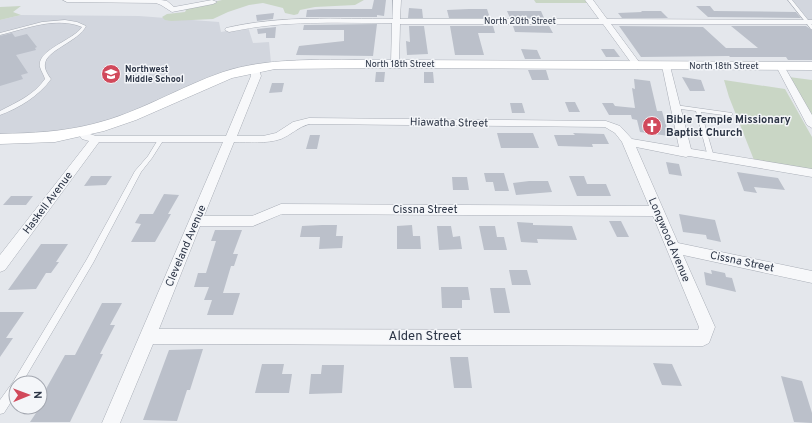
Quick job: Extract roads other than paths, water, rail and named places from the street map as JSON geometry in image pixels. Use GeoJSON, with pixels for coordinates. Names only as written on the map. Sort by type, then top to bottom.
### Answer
{"type":"FeatureCollection","features":[{"type":"Feature","properties":{"kind":"main road","name":"North 18th Street"},"geometry":{"type":"LineString","coordinates":[[0,139],[89,136],[224,76],[255,68],[287,64],[812,66]]}},
{"type":"Feature","properties":{"kind":"street"},"geometry":{"type":"LineString","coordinates":[[67,0],[156,1],[164,3],[172,10],[213,2]]}},
{"type":"Feature","properties":{"kind":"street"},"geometry":{"type":"LineString","coordinates":[[395,64],[397,0]]}},
{"type":"Feature","properties":{"kind":"street"},"geometry":{"type":"LineString","coordinates":[[589,0],[638,66]]}},
{"type":"Feature","properties":{"kind":"street","name":"North 20th Street"},"geometry":{"type":"LineString","coordinates":[[230,30],[250,25],[279,22],[397,21],[811,24]]}},
{"type":"Feature","properties":{"kind":"street"},"geometry":{"type":"LineString","coordinates":[[666,66],[686,153]]}},
{"type":"Feature","properties":{"kind":"street"},"geometry":{"type":"LineString","coordinates":[[780,66],[812,125]]}},
{"type":"Feature","properties":{"kind":"street","name":"Cleveland Avenue"},"geometry":{"type":"LineString","coordinates":[[111,423],[197,221],[256,76],[255,68]]}},
{"type":"Feature","properties":{"kind":"street","name":"Hiawatha Street"},"geometry":{"type":"LineString","coordinates":[[89,136],[161,140],[264,139],[279,136],[297,124],[309,121],[606,124],[615,126],[621,130],[628,142]]}},
{"type":"Feature","properties":{"kind":"street","name":"Haskell Avenue"},"geometry":{"type":"LineString","coordinates":[[0,266],[89,136]]}},
{"type":"Feature","properties":{"kind":"street"},"geometry":{"type":"LineString","coordinates":[[628,142],[686,153],[812,173]]}},
{"type":"Feature","properties":{"kind":"street","name":"Longwood Avenue"},"geometry":{"type":"LineString","coordinates":[[628,142],[656,211],[707,327],[703,338]]}},
{"type":"Feature","properties":{"kind":"street","name":"Cissna Street"},"geometry":{"type":"LineString","coordinates":[[197,221],[253,221],[281,209],[656,211]]}},
{"type":"Feature","properties":{"kind":"street","name":"Cissna Street"},"geometry":{"type":"LineString","coordinates":[[672,247],[812,277]]}},
{"type":"Feature","properties":{"kind":"street","name":"Alden Street"},"geometry":{"type":"LineString","coordinates":[[148,336],[703,338]]}},
{"type":"Feature","properties":{"kind":"lane"},"geometry":{"type":"LineString","coordinates":[[790,0],[811,24]]}},
{"type":"Feature","properties":{"kind":"lane"},"geometry":{"type":"LineString","coordinates":[[0,34],[52,23],[73,22],[84,26],[80,33],[48,54],[42,63],[42,67],[48,79],[44,86],[29,98],[0,113]]}},
{"type":"Feature","properties":{"kind":"lane"},"geometry":{"type":"LineString","coordinates":[[675,107],[730,114]]}},
{"type":"Feature","properties":{"kind":"lane"},"geometry":{"type":"LineString","coordinates":[[698,110],[711,157]]}},
{"type":"Feature","properties":{"kind":"lane"},"geometry":{"type":"LineString","coordinates":[[22,375],[90,261],[138,171],[150,157],[161,140]]}},
{"type":"Feature","properties":{"kind":"lane"},"geometry":{"type":"LineString","coordinates":[[0,409],[8,397]]}},
{"type":"Feature","properties":{"kind":"place","name":"Northwest Middle School"},"geometry":{"type":"Point","coordinates":[111,74]}},
{"type":"Feature","properties":{"kind":"place","name":"Bible Temple Missionary Baptist Church"},"geometry":{"type":"Point","coordinates":[652,126]}}]}
